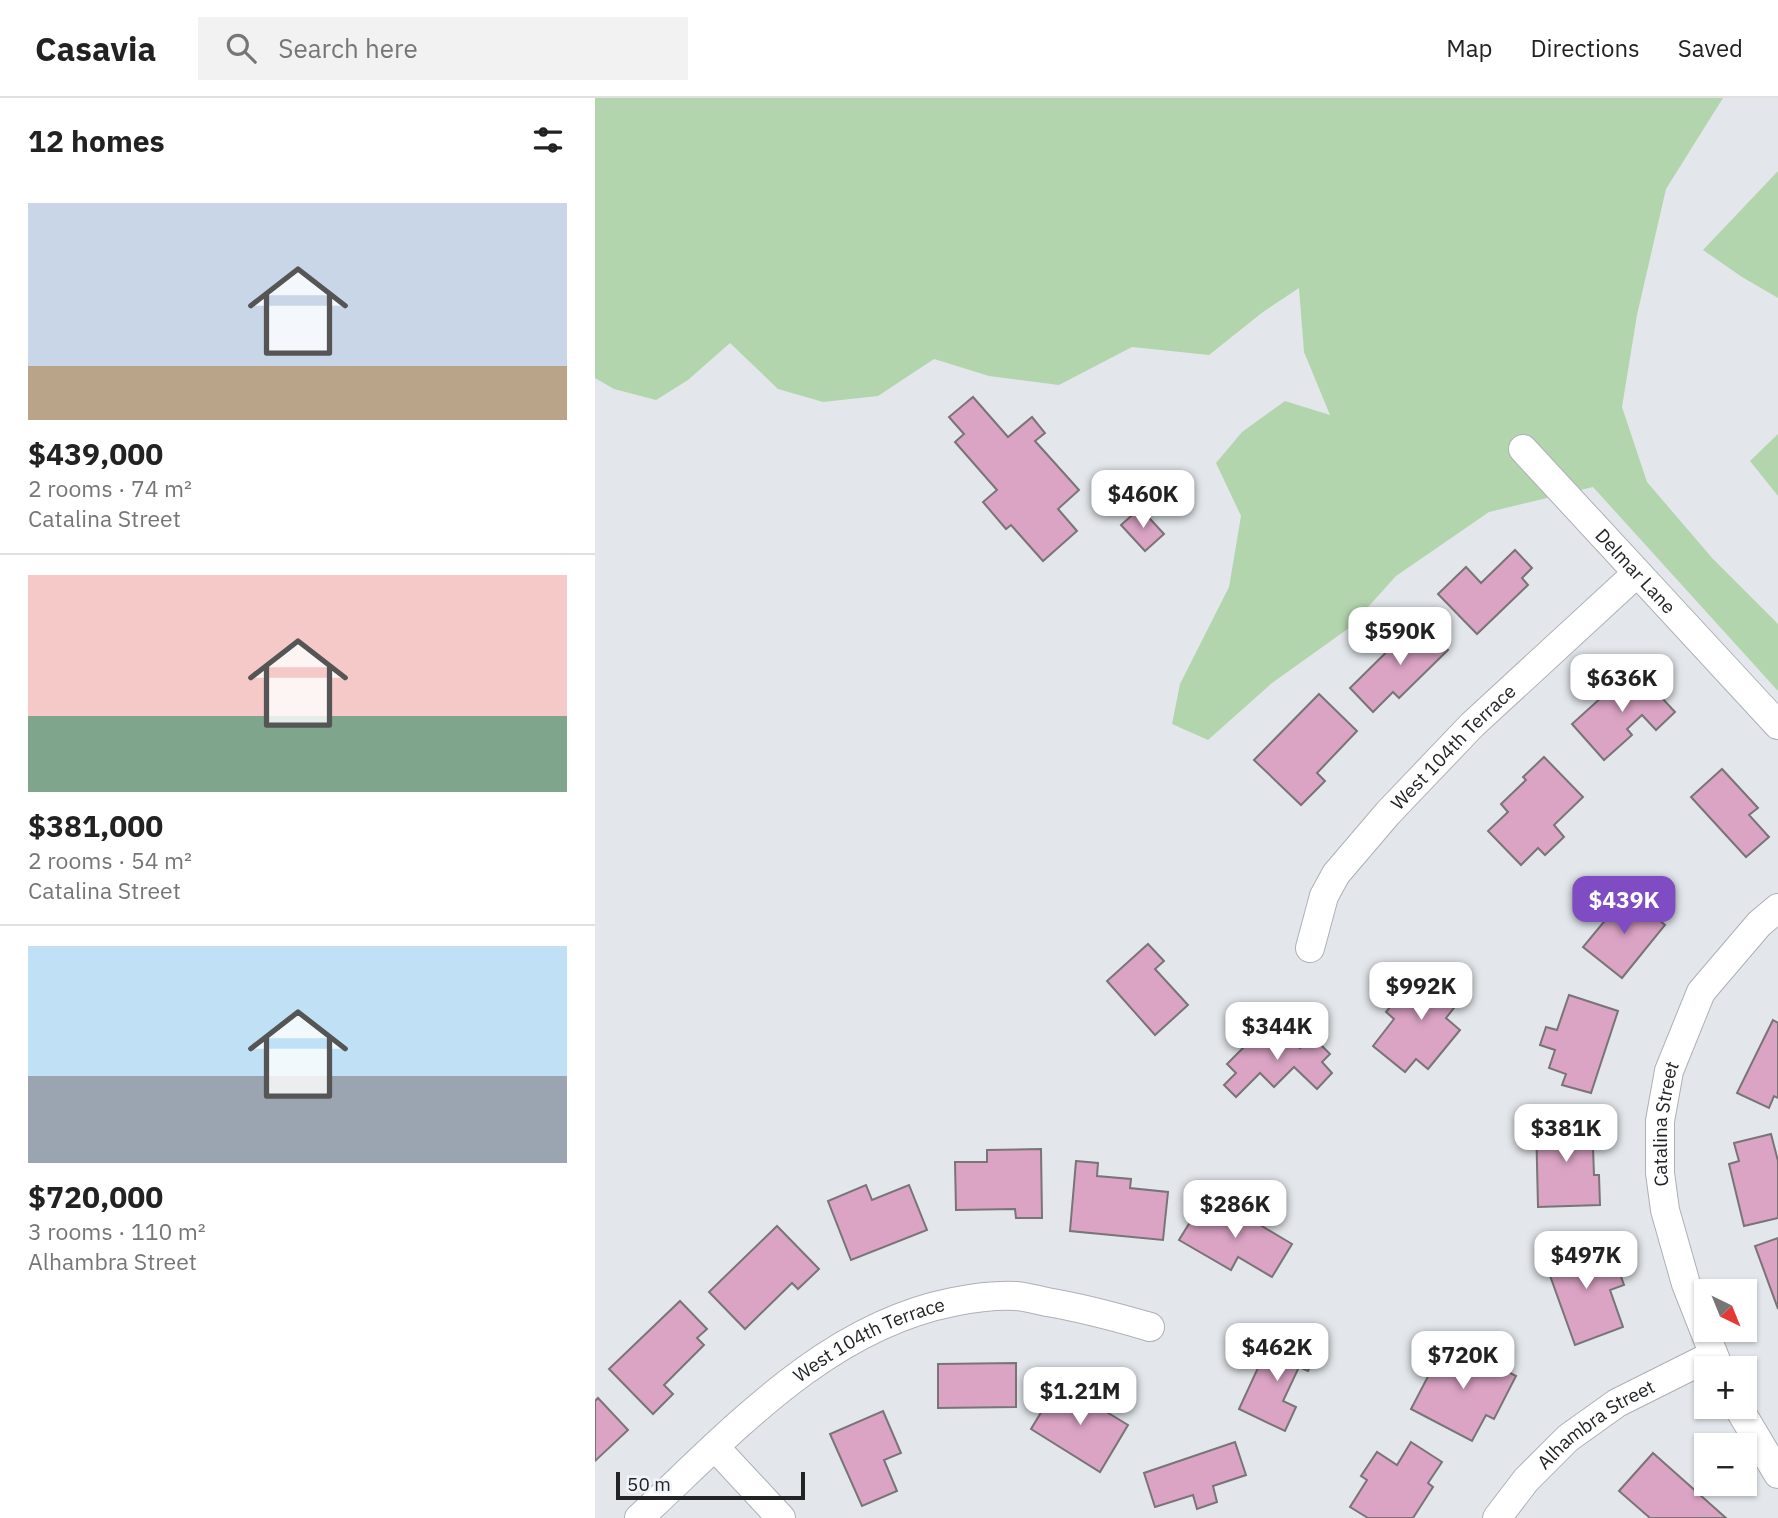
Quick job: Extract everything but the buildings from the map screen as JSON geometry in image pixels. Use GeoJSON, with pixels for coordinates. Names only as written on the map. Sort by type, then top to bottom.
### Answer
{"type":"FeatureCollection","features":[{"type":"Feature","properties":{"kind":"street","name":"Delmar Lane"},"geometry":{"type":"LineString","coordinates":[[1523,449],[1778,724]]}},
{"type":"Feature","properties":{"kind":"street","name":"West 104th Terrace"},"geometry":{"type":"LineString","coordinates":[[1310,948],[1324,896],[1336,874],[1379,823],[1472,726],[1637,573]]}},
{"type":"Feature","properties":{"kind":"street","name":"Catalina Street"},"geometry":{"type":"LineString","coordinates":[[1714,1356],[1686,1284],[1665,1210],[1660,1173],[1663,1096],[1673,1060],[1701,992],[1759,924],[1778,908]]}},
{"type":"Feature","properties":{"kind":"street","name":"West 104th Terrace"},"geometry":{"type":"LineString","coordinates":[[639,1518],[769,1398],[834,1350],[888,1321],[939,1304],[1017,1296],[1090,1310],[1150,1327]]}},
{"type":"Feature","properties":{"kind":"street","name":"Alhambra Street"},"geometry":{"type":"LineString","coordinates":[[1497,1518],[1526,1480],[1568,1438],[1616,1403],[1694,1371]]}},
{"type":"Feature","properties":{"kind":"street"},"geometry":{"type":"LineString","coordinates":[[1745,1419],[1778,1474]]}},
{"type":"Feature","properties":{"kind":"street"},"geometry":{"type":"LineString","coordinates":[[715,1447],[781,1518]]}},
{"type":"Feature","properties":{"kind":"green space"},"geometry":{"type":"Polygon","coordinates":[[[595,98],[1723,98],[1666,189],[1637,315],[1622,407],[1647,482],[1713,559],[1778,624],[1778,691],[1593,487],[1489,512],[1396,576],[1349,628],[1272,683],[1208,740],[1172,724],[1180,684],[1229,587],[1241,516],[1216,463],[1242,432],[1285,401],[1330,415],[1304,352],[1299,288],[1263,312],[1209,355],[1132,347],[1059,385],[989,376],[934,359],[878,396],[823,402],[778,389],[730,343],[688,380],[656,400],[614,389],[595,378],[595,98]]]}},
{"type":"Feature","properties":{"kind":"green space"},"geometry":{"type":"Polygon","coordinates":[[[1778,171],[1778,298],[1703,250],[1778,171]]]}},
{"type":"Feature","properties":{"kind":"green space"},"geometry":{"type":"Polygon","coordinates":[[[1778,434],[1778,496],[1750,461],[1778,434]]]}}]}
